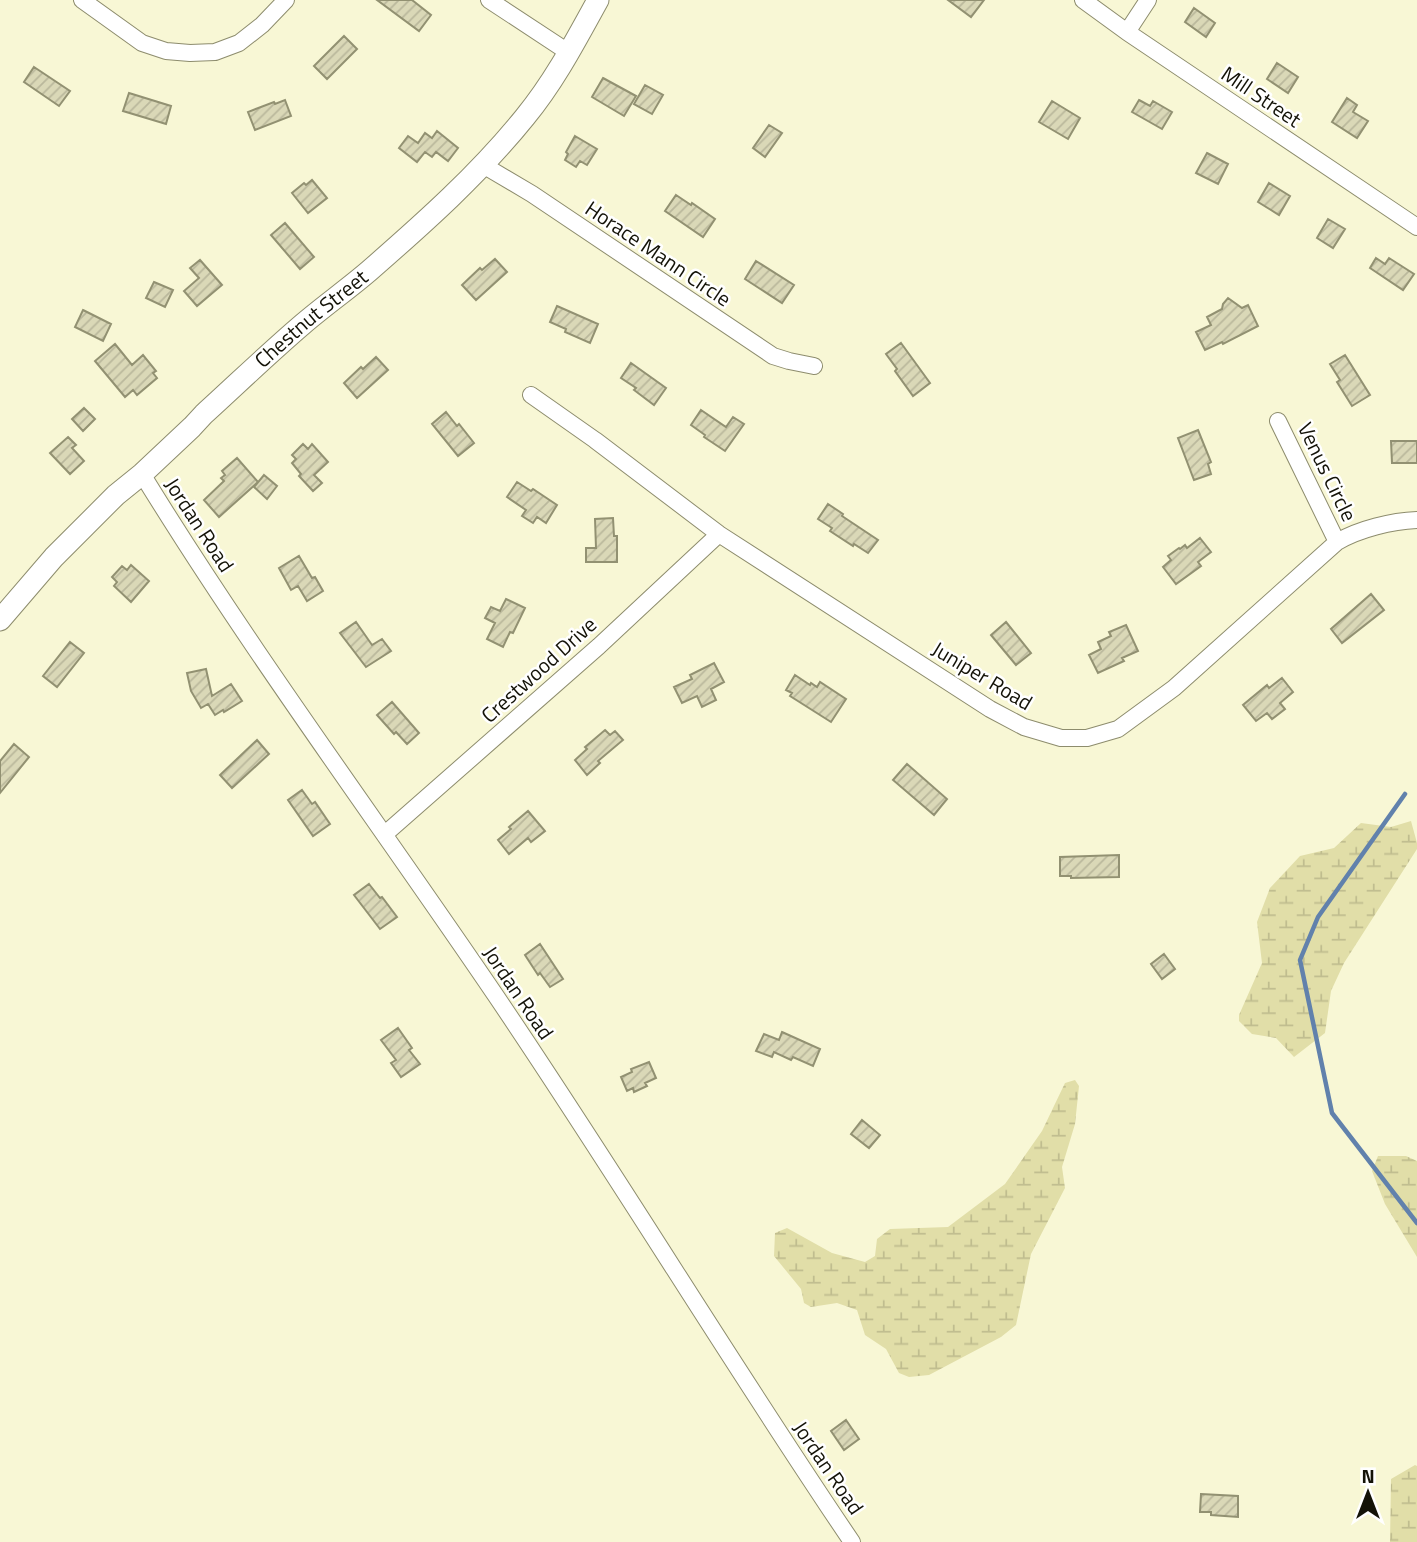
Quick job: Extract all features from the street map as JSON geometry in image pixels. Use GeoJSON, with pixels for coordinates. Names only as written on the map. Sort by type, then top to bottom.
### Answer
{"type":"FeatureCollection","features":[{"type":"Feature","properties":{"kind":"main road","name":"Chestnut Street"},"geometry":{"type":"LineString","coordinates":[[0,620],[54,557],[116,495],[305,322],[367,273],[483,164],[533,106],[598,0]]}},
{"type":"Feature","properties":{"kind":"street"},"geometry":{"type":"LineString","coordinates":[[82,0],[142,43],[166,51],[190,53],[215,52],[239,43],[262,25],[286,0]]}},
{"type":"Feature","properties":{"kind":"street"},"geometry":{"type":"LineString","coordinates":[[489,0],[568,52]]}},
{"type":"Feature","properties":{"kind":"street","name":"Mill Street"},"geometry":{"type":"LineString","coordinates":[[1083,0],[1417,227]]}},
{"type":"Feature","properties":{"kind":"street"},"geometry":{"type":"LineString","coordinates":[[1128,33],[1148,0]]}},
{"type":"Feature","properties":{"kind":"street","name":"Horace Mann Circle"},"geometry":{"type":"LineString","coordinates":[[483,164],[773,356],[814,366]]}},
{"type":"Feature","properties":{"kind":"street","name":"Juniper Road"},"geometry":{"type":"LineString","coordinates":[[531,395],[605,447],[719,534],[990,709],[1024,727],[1061,738],[1087,738],[1118,729],[1174,688],[1338,541],[1368,528],[1417,520]]}},
{"type":"Feature","properties":{"kind":"street","name":"Venus Circle"},"geometry":{"type":"LineString","coordinates":[[1278,421],[1338,541]]}},
{"type":"Feature","properties":{"kind":"street","name":"Jordan Road"},"geometry":{"type":"LineString","coordinates":[[142,474],[188,549],[323,748],[498,998],[852,1542]]}},
{"type":"Feature","properties":{"kind":"street","name":"Crestwood Drive"},"geometry":{"type":"LineString","coordinates":[[385,834],[599,646],[719,534]]}},
{"type":"Feature","properties":{"kind":"green space"},"geometry":{"type":"Polygon","coordinates":[[[1411,821],[1417,849],[1344,963],[1331,991],[1325,1033],[1294,1057],[1276,1038],[1252,1034],[1239,1021],[1239,1015],[1262,963],[1257,922],[1270,888],[1300,856],[1334,848],[1361,823],[1391,827],[1411,821]]]}},
{"type":"Feature","properties":{"kind":"green space"},"geometry":{"type":"Polygon","coordinates":[[[1075,1080],[1079,1086],[1075,1124],[1062,1167],[1065,1188],[1031,1254],[1016,1325],[1001,1337],[929,1375],[909,1377],[899,1373],[886,1349],[865,1335],[857,1310],[837,1303],[811,1307],[804,1303],[801,1289],[774,1256],[775,1233],[787,1228],[832,1253],[865,1262],[875,1256],[877,1239],[890,1229],[948,1227],[1005,1184],[1042,1131],[1065,1083],[1075,1080]]]}},
{"type":"Feature","properties":{"kind":"green space"},"geometry":{"type":"Polygon","coordinates":[[[1378,1156],[1406,1156],[1417,1161],[1417,1257],[1385,1204],[1372,1171],[1378,1156]]]}},
{"type":"Feature","properties":{"kind":"green space"},"geometry":{"type":"Polygon","coordinates":[[[1415,1465],[1417,1542],[1390,1542],[1391,1479],[1415,1465]]]}},
{"type":"Feature","properties":{"kind":"building"},"geometry":{"type":"Polygon","coordinates":[[[377,0],[412,0],[431,15],[419,31],[377,0]]]}},
{"type":"Feature","properties":{"kind":"building"},"geometry":{"type":"Polygon","coordinates":[[[948,0],[984,0],[971,17],[948,0]]]}},
{"type":"Feature","properties":{"kind":"building"},"geometry":{"type":"Polygon","coordinates":[[[1194,8],[1215,23],[1206,37],[1185,22],[1194,8]]]}},
{"type":"Feature","properties":{"kind":"building"},"geometry":{"type":"Polygon","coordinates":[[[344,36],[357,49],[327,79],[314,66],[344,36]]]}},
{"type":"Feature","properties":{"kind":"building"},"geometry":{"type":"Polygon","coordinates":[[[1277,63],[1298,77],[1288,93],[1267,79],[1277,63]]]}},
{"type":"Feature","properties":{"kind":"building"},"geometry":{"type":"Polygon","coordinates":[[[34,67],[70,91],[59,106],[24,82],[34,67]]]}},
{"type":"Feature","properties":{"kind":"building"},"geometry":{"type":"Polygon","coordinates":[[[603,78],[636,96],[624,116],[592,97],[603,78]]]}},
{"type":"Feature","properties":{"kind":"building"},"geometry":{"type":"Polygon","coordinates":[[[645,85],[663,95],[652,114],[634,104],[645,85]]]}},
{"type":"Feature","properties":{"kind":"building"},"geometry":{"type":"Polygon","coordinates":[[[129,93],[171,106],[166,124],[123,111],[129,93]]]}},
{"type":"Feature","properties":{"kind":"building"},"geometry":{"type":"Polygon","coordinates":[[[1347,98],[1357,105],[1353,112],[1368,121],[1357,138],[1332,122],[1347,98]]]}},
{"type":"Feature","properties":{"kind":"building"},"geometry":{"type":"Polygon","coordinates":[[[285,100],[291,116],[255,130],[248,112],[285,100]]]}},
{"type":"Feature","properties":{"kind":"building"},"geometry":{"type":"Polygon","coordinates":[[[1139,100],[1150,106],[1153,101],[1172,112],[1162,129],[1132,112],[1139,100]]]}},
{"type":"Feature","properties":{"kind":"building"},"geometry":{"type":"Polygon","coordinates":[[[1052,101],[1080,118],[1068,139],[1039,122],[1052,101]]]}},
{"type":"Feature","properties":{"kind":"building"},"geometry":{"type":"Polygon","coordinates":[[[769,125],[782,133],[765,157],[753,148],[769,125]]]}},
{"type":"Feature","properties":{"kind":"building"},"geometry":{"type":"Polygon","coordinates":[[[437,131],[458,148],[448,161],[436,152],[432,157],[425,152],[417,162],[399,148],[408,136],[418,143],[425,133],[432,138],[437,131]]]}},
{"type":"Feature","properties":{"kind":"building"},"geometry":{"type":"Polygon","coordinates":[[[575,136],[597,149],[587,165],[580,161],[576,167],[565,160],[568,154],[566,152],[575,136]]]}},
{"type":"Feature","properties":{"kind":"building"},"geometry":{"type":"Polygon","coordinates":[[[1207,153],[1228,164],[1218,184],[1196,173],[1207,153]]]}},
{"type":"Feature","properties":{"kind":"building"},"geometry":{"type":"Polygon","coordinates":[[[312,180],[327,198],[308,213],[292,193],[312,180]]]}},
{"type":"Feature","properties":{"kind":"building"},"geometry":{"type":"Polygon","coordinates":[[[1269,183],[1290,196],[1279,215],[1258,202],[1269,183]]]}},
{"type":"Feature","properties":{"kind":"building"},"geometry":{"type":"Polygon","coordinates":[[[676,195],[715,219],[703,237],[665,211],[676,195]]]}},
{"type":"Feature","properties":{"kind":"building"},"geometry":{"type":"Polygon","coordinates":[[[1328,219],[1345,229],[1333,248],[1317,238],[1328,219]]]}},
{"type":"Feature","properties":{"kind":"building"},"geometry":{"type":"Polygon","coordinates":[[[285,223],[314,257],[300,269],[271,235],[285,223]]]}},
{"type":"Feature","properties":{"kind":"building"},"geometry":{"type":"Polygon","coordinates":[[[1376,258],[1385,264],[1389,258],[1414,274],[1403,290],[1370,268],[1376,258]]]}},
{"type":"Feature","properties":{"kind":"building"},"geometry":{"type":"Polygon","coordinates":[[[495,259],[507,272],[476,300],[462,285],[480,268],[482,270],[495,259]]]}},
{"type":"Feature","properties":{"kind":"building"},"geometry":{"type":"Polygon","coordinates":[[[200,260],[222,285],[197,306],[184,291],[199,278],[190,268],[200,260]]]}},
{"type":"Feature","properties":{"kind":"building"},"geometry":{"type":"Polygon","coordinates":[[[756,261],[794,285],[782,303],[745,279],[756,261]]]}},
{"type":"Feature","properties":{"kind":"building"},"geometry":{"type":"Polygon","coordinates":[[[154,282],[173,290],[165,307],[146,298],[154,282]]]}},
{"type":"Feature","properties":{"kind":"building"},"geometry":{"type":"Polygon","coordinates":[[[1228,298],[1242,308],[1248,305],[1258,326],[1205,350],[1196,332],[1211,325],[1207,317],[1222,309],[1228,298]]]}},
{"type":"Feature","properties":{"kind":"building"},"geometry":{"type":"Polygon","coordinates":[[[557,306],[598,324],[590,343],[550,322],[557,306]]]}},
{"type":"Feature","properties":{"kind":"building"},"geometry":{"type":"Polygon","coordinates":[[[83,310],[111,324],[103,341],[75,327],[83,310]]]}},
{"type":"Feature","properties":{"kind":"building"},"geometry":{"type":"Polygon","coordinates":[[[901,343],[930,383],[913,396],[886,354],[901,343]]]}},
{"type":"Feature","properties":{"kind":"building"},"geometry":{"type":"Polygon","coordinates":[[[115,344],[132,365],[143,355],[156,371],[153,373],[157,378],[137,395],[133,390],[125,397],[95,361],[115,344]]]}},
{"type":"Feature","properties":{"kind":"building"},"geometry":{"type":"Polygon","coordinates":[[[1345,355],[1370,395],[1352,406],[1337,382],[1340,380],[1330,364],[1345,355]]]}},
{"type":"Feature","properties":{"kind":"building"},"geometry":{"type":"Polygon","coordinates":[[[376,357],[388,370],[357,398],[344,383],[376,357]]]}},
{"type":"Feature","properties":{"kind":"building"},"geometry":{"type":"Polygon","coordinates":[[[631,363],[666,388],[654,405],[621,378],[631,363]]]}},
{"type":"Feature","properties":{"kind":"building"},"geometry":{"type":"Polygon","coordinates":[[[84,408],[95,419],[83,431],[72,419],[84,408]]]}},
{"type":"Feature","properties":{"kind":"building"},"geometry":{"type":"Polygon","coordinates":[[[701,410],[726,427],[733,417],[744,424],[725,451],[691,425],[701,410]]]}},
{"type":"Feature","properties":{"kind":"building"},"geometry":{"type":"Polygon","coordinates":[[[446,412],[474,443],[458,456],[432,424],[446,412]]]}},
{"type":"Feature","properties":{"kind":"building"},"geometry":{"type":"Polygon","coordinates":[[[1198,430],[1211,462],[1208,464],[1211,474],[1194,480],[1178,438],[1198,430]]]}},
{"type":"Feature","properties":{"kind":"building"},"geometry":{"type":"Polygon","coordinates":[[[68,437],[76,445],[72,448],[84,461],[70,474],[50,453],[68,437]]]}},
{"type":"Feature","properties":{"kind":"building"},"geometry":{"type":"Polygon","coordinates":[[[1391,441],[1417,441],[1417,463],[1392,463],[1391,441]]]}},
{"type":"Feature","properties":{"kind":"building"},"geometry":{"type":"Polygon","coordinates":[[[303,444],[308,449],[312,444],[328,462],[314,475],[322,483],[313,491],[299,476],[301,474],[292,463],[296,459],[292,455],[303,444]]]}},
{"type":"Feature","properties":{"kind":"building"},"geometry":{"type":"Polygon","coordinates":[[[237,458],[258,482],[219,517],[204,500],[224,481],[221,478],[225,475],[222,471],[237,458]]]}},
{"type":"Feature","properties":{"kind":"building"},"geometry":{"type":"Polygon","coordinates":[[[264,475],[277,486],[267,499],[254,487],[264,475]]]}},
{"type":"Feature","properties":{"kind":"building"},"geometry":{"type":"Polygon","coordinates":[[[517,482],[557,505],[546,523],[537,517],[533,523],[522,516],[526,510],[507,497],[517,482]]]}},
{"type":"Feature","properties":{"kind":"building"},"geometry":{"type":"Polygon","coordinates":[[[828,504],[878,540],[868,553],[830,531],[832,528],[818,519],[828,504]]]}},
{"type":"Feature","properties":{"kind":"building"},"geometry":{"type":"Polygon","coordinates":[[[613,518],[614,536],[617,536],[617,562],[586,562],[586,548],[596,548],[595,519],[613,518]]]}},
{"type":"Feature","properties":{"kind":"building"},"geometry":{"type":"Polygon","coordinates":[[[1200,538],[1211,552],[1198,562],[1201,566],[1176,584],[1163,567],[1171,560],[1168,556],[1185,545],[1187,548],[1200,538]]]}},
{"type":"Feature","properties":{"kind":"building"},"geometry":{"type":"Polygon","coordinates":[[[299,556],[323,591],[307,601],[298,586],[291,590],[279,568],[299,556]]]}},
{"type":"Feature","properties":{"kind":"building"},"geometry":{"type":"Polygon","coordinates":[[[131,565],[149,581],[131,602],[114,586],[117,582],[112,577],[122,566],[127,570],[131,565]]]}},
{"type":"Feature","properties":{"kind":"building"},"geometry":{"type":"Polygon","coordinates":[[[1371,594],[1384,610],[1342,643],[1331,629],[1371,594]]]}},
{"type":"Feature","properties":{"kind":"building"},"geometry":{"type":"Polygon","coordinates":[[[506,599],[525,608],[503,647],[487,639],[495,623],[485,618],[491,607],[500,611],[506,599]]]}},
{"type":"Feature","properties":{"kind":"building"},"geometry":{"type":"Polygon","coordinates":[[[356,622],[372,645],[382,639],[391,651],[366,667],[340,633],[356,622]]]}},
{"type":"Feature","properties":{"kind":"building"},"geometry":{"type":"Polygon","coordinates":[[[1006,622],[1031,653],[1016,665],[991,635],[1006,622]]]}},
{"type":"Feature","properties":{"kind":"building"},"geometry":{"type":"Polygon","coordinates":[[[1126,625],[1138,651],[1098,673],[1089,655],[1101,649],[1098,642],[1111,636],[1109,632],[1126,625]]]}},
{"type":"Feature","properties":{"kind":"building"},"geometry":{"type":"Polygon","coordinates":[[[70,642],[84,653],[57,687],[43,676],[70,642]]]}},
{"type":"Feature","properties":{"kind":"building"},"geometry":{"type":"Polygon","coordinates":[[[714,663],[724,682],[711,689],[716,700],[702,707],[697,696],[682,703],[674,687],[692,679],[690,675],[714,663]]]}},
{"type":"Feature","properties":{"kind":"building"},"geometry":{"type":"Polygon","coordinates":[[[206,669],[212,696],[231,684],[242,701],[215,715],[208,704],[201,708],[191,691],[187,673],[206,669]]]}},
{"type":"Feature","properties":{"kind":"building"},"geometry":{"type":"Polygon","coordinates":[[[795,675],[817,687],[820,682],[846,699],[831,722],[790,696],[792,693],[786,690],[795,675]]]}},
{"type":"Feature","properties":{"kind":"building"},"geometry":{"type":"Polygon","coordinates":[[[1282,678],[1293,692],[1280,703],[1285,709],[1272,719],[1267,713],[1256,721],[1243,705],[1267,685],[1269,688],[1282,678]]]}},
{"type":"Feature","properties":{"kind":"building"},"geometry":{"type":"Polygon","coordinates":[[[392,702],[419,733],[407,744],[377,715],[392,702]]]}},
{"type":"Feature","properties":{"kind":"building"},"geometry":{"type":"Polygon","coordinates":[[[605,730],[610,735],[615,731],[623,740],[598,761],[600,763],[587,775],[575,760],[587,749],[585,747],[605,730]]]}},
{"type":"Feature","properties":{"kind":"building"},"geometry":{"type":"Polygon","coordinates":[[[257,740],[269,754],[232,788],[220,775],[257,740]]]}},
{"type":"Feature","properties":{"kind":"building"},"geometry":{"type":"Polygon","coordinates":[[[14,744],[29,757],[0,793],[0,761],[14,744]]]}},
{"type":"Feature","properties":{"kind":"building"},"geometry":{"type":"Polygon","coordinates":[[[907,764],[947,799],[934,815],[893,780],[907,764]]]}},
{"type":"Feature","properties":{"kind":"building"},"geometry":{"type":"Polygon","coordinates":[[[302,790],[312,804],[315,802],[330,824],[313,836],[288,800],[302,790]]]}},
{"type":"Feature","properties":{"kind":"building"},"geometry":{"type":"Polygon","coordinates":[[[528,811],[545,831],[531,842],[528,838],[509,854],[498,840],[528,811]]]}},
{"type":"Feature","properties":{"kind":"building"},"geometry":{"type":"Polygon","coordinates":[[[1119,855],[1119,877],[1060,876],[1060,857],[1119,855]]]}},
{"type":"Feature","properties":{"kind":"building"},"geometry":{"type":"Polygon","coordinates":[[[369,884],[397,917],[380,929],[354,895],[369,884]]]}},
{"type":"Feature","properties":{"kind":"building"},"geometry":{"type":"Polygon","coordinates":[[[540,944],[563,979],[550,987],[525,955],[540,944]]]}},
{"type":"Feature","properties":{"kind":"building"},"geometry":{"type":"Polygon","coordinates":[[[1164,954],[1175,969],[1162,979],[1151,964],[1164,954]]]}},
{"type":"Feature","properties":{"kind":"building"},"geometry":{"type":"Polygon","coordinates":[[[398,1028],[420,1064],[401,1077],[391,1063],[396,1060],[381,1040],[398,1028]]]}},
{"type":"Feature","properties":{"kind":"building"},"geometry":{"type":"Polygon","coordinates":[[[782,1032],[820,1049],[813,1066],[774,1052],[772,1057],[756,1051],[764,1034],[779,1040],[782,1032]]]}},
{"type":"Feature","properties":{"kind":"building"},"geometry":{"type":"Polygon","coordinates":[[[649,1062],[656,1078],[634,1092],[633,1088],[627,1091],[621,1077],[632,1072],[631,1069],[649,1062]]]}},
{"type":"Feature","properties":{"kind":"building"},"geometry":{"type":"Polygon","coordinates":[[[862,1120],[880,1135],[869,1148],[851,1134],[862,1120]]]}},
{"type":"Feature","properties":{"kind":"building"},"geometry":{"type":"Polygon","coordinates":[[[846,1420],[859,1439],[844,1450],[831,1431],[846,1420]]]}},
{"type":"Feature","properties":{"kind":"building"},"geometry":{"type":"Polygon","coordinates":[[[1201,1494],[1238,1496],[1238,1517],[1200,1512],[1201,1494]]]}},
{"type":"Feature","properties":{"kind":"waterway"},"geometry":{"type":"LineString","coordinates":[[1405,794],[1318,917],[1300,960],[1332,1113],[1417,1223]]}}]}
